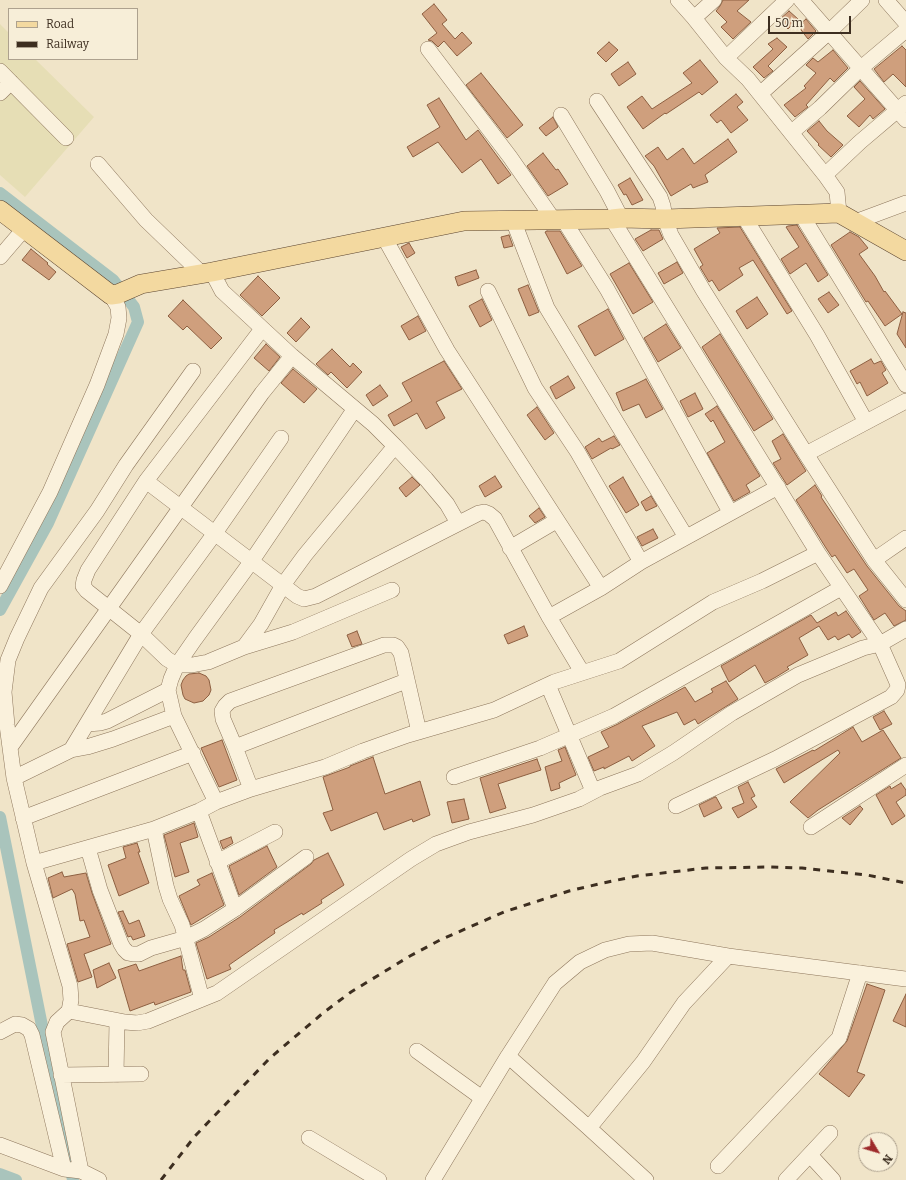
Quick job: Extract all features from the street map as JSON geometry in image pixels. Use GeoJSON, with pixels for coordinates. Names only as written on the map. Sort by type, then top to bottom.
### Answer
{"type":"FeatureCollection","features":[{"type":"Feature","properties":{"kind":"main road"},"geometry":{"type":"LineString","coordinates":[[0,210],[24,228],[119,292],[141,284],[206,273],[464,221],[665,219],[839,213],[906,251]]}},
{"type":"Feature","properties":{"kind":"street"},"geometry":{"type":"LineString","coordinates":[[678,0],[726,58],[748,79],[825,175],[837,192],[839,213]]}},
{"type":"Feature","properties":{"kind":"street"},"geometry":{"type":"LineString","coordinates":[[694,18],[714,0]]}},
{"type":"Feature","properties":{"kind":"street"},"geometry":{"type":"LineString","coordinates":[[726,58],[787,0]]}},
{"type":"Feature","properties":{"kind":"street"},"geometry":{"type":"LineString","coordinates":[[801,0],[861,68],[903,111],[860,142],[825,175]]}},
{"type":"Feature","properties":{"kind":"street"},"geometry":{"type":"LineString","coordinates":[[760,94],[862,0]]}},
{"type":"Feature","properties":{"kind":"street"},"geometry":{"type":"LineString","coordinates":[[886,0],[906,23]]}},
{"type":"Feature","properties":{"kind":"street"},"geometry":{"type":"LineString","coordinates":[[792,132],[820,108],[861,68],[906,30]]}},
{"type":"Feature","properties":{"kind":"street"},"geometry":{"type":"LineString","coordinates":[[428,50],[558,219],[606,289],[730,512]]}},
{"type":"Feature","properties":{"kind":"street"},"geometry":{"type":"LineString","coordinates":[[0,71],[66,138]]}},
{"type":"Feature","properties":{"kind":"street"},"geometry":{"type":"LineString","coordinates":[[0,93],[11,82]]}},
{"type":"Feature","properties":{"kind":"street"},"geometry":{"type":"LineString","coordinates":[[597,101],[660,197],[665,219],[671,235],[703,290],[874,560],[906,600]]}},
{"type":"Feature","properties":{"kind":"street"},"geometry":{"type":"LineString","coordinates":[[561,115],[607,191],[616,219],[818,553],[880,644],[898,685],[897,690],[891,696],[774,759],[676,806]]}},
{"type":"Feature","properties":{"kind":"street"},"geometry":{"type":"LineString","coordinates":[[98,164],[146,220],[206,273],[222,291],[292,356],[354,410],[373,424],[426,479],[447,504],[458,523]]}},
{"type":"Feature","properties":{"kind":"street"},"geometry":{"type":"LineString","coordinates":[[855,222],[906,203]]}},
{"type":"Feature","properties":{"kind":"street"},"geometry":{"type":"LineString","coordinates":[[801,214],[906,385]]}},
{"type":"Feature","properties":{"kind":"street"},"geometry":{"type":"LineString","coordinates":[[743,216],[817,336],[866,422]]}},
{"type":"Feature","properties":{"kind":"street"},"geometry":{"type":"LineString","coordinates":[[513,220],[548,308],[686,537]]}},
{"type":"Feature","properties":{"kind":"street"},"geometry":{"type":"LineString","coordinates":[[0,258],[24,228]]}},
{"type":"Feature","properties":{"kind":"street"},"geometry":{"type":"LineString","coordinates":[[384,237],[447,350],[600,588]]}},
{"type":"Feature","properties":{"kind":"street"},"geometry":{"type":"LineString","coordinates":[[488,291],[535,388],[577,451],[641,562]]}},
{"type":"Feature","properties":{"kind":"street"},"geometry":{"type":"LineString","coordinates":[[0,585],[50,492],[97,385],[116,334],[119,318],[119,292]]}},
{"type":"Feature","properties":{"kind":"street"},"geometry":{"type":"LineString","coordinates":[[262,329],[146,481],[88,570],[84,580],[84,586],[87,591],[141,634],[160,653],[177,665],[192,665],[208,662],[244,647],[293,632],[392,590]]}},
{"type":"Feature","properties":{"kind":"street"},"geometry":{"type":"LineString","coordinates":[[11,746],[262,393],[292,356]]}},
{"type":"Feature","properties":{"kind":"street"},"geometry":{"type":"LineString","coordinates":[[80,1171],[53,1032],[57,1022],[69,1010],[71,1000],[70,986],[34,863],[14,778],[4,692],[8,660],[41,588],[97,511],[126,465],[193,370]]}},
{"type":"Feature","properties":{"kind":"street"},"geometry":{"type":"LineString","coordinates":[[806,454],[906,401]]}},
{"type":"Feature","properties":{"kind":"street"},"geometry":{"type":"LineString","coordinates":[[216,802],[193,752],[174,716],[168,690],[171,678],[177,665],[194,639],[251,562],[354,410]]}},
{"type":"Feature","properties":{"kind":"street"},"geometry":{"type":"LineString","coordinates":[[71,750],[141,634],[215,533],[280,438]]}},
{"type":"Feature","properties":{"kind":"street"},"geometry":{"type":"LineString","coordinates":[[244,647],[261,624],[283,585],[305,555],[394,446]]}},
{"type":"Feature","properties":{"kind":"street"},"geometry":{"type":"LineString","coordinates":[[146,481],[300,598],[316,596],[479,513],[484,512],[489,514],[495,519],[549,618],[582,672]]}},
{"type":"Feature","properties":{"kind":"street"},"geometry":{"type":"LineString","coordinates":[[549,618],[641,562],[778,487]]}},
{"type":"Feature","properties":{"kind":"street"},"geometry":{"type":"LineString","coordinates":[[510,548],[556,521]]}},
{"type":"Feature","properties":{"kind":"street"},"geometry":{"type":"LineString","coordinates":[[874,560],[906,538]]}},
{"type":"Feature","properties":{"kind":"street"},"geometry":{"type":"LineString","coordinates":[[34,863],[154,829],[199,811],[216,802],[251,789],[326,767],[363,751],[419,732],[494,710],[548,685],[582,672],[619,661],[713,602],[762,581],[818,553]]}},
{"type":"Feature","properties":{"kind":"street"},"geometry":{"type":"LineString","coordinates":[[454,777],[540,748],[614,716],[841,588]]}},
{"type":"Feature","properties":{"kind":"street"},"geometry":{"type":"LineString","coordinates":[[69,1010],[136,1023],[148,1020],[217,993],[411,859],[436,844],[469,832],[532,815],[579,799],[593,791],[638,774],[673,753],[732,713],[798,675],[862,648],[880,644],[906,629]]}},
{"type":"Feature","properties":{"kind":"street"},"geometry":{"type":"LineString","coordinates":[[251,789],[223,718],[222,711],[225,706],[230,701],[389,644],[397,647],[401,653],[406,681],[419,732]]}},
{"type":"Feature","properties":{"kind":"street"},"geometry":{"type":"LineString","coordinates":[[235,747],[406,681]]}},
{"type":"Feature","properties":{"kind":"street"},"geometry":{"type":"LineString","coordinates":[[548,685],[593,791]]}},
{"type":"Feature","properties":{"kind":"street"},"geometry":{"type":"LineString","coordinates":[[87,724],[107,721],[168,690]]}},
{"type":"Feature","properties":{"kind":"street"},"geometry":{"type":"LineString","coordinates":[[14,778],[71,750],[113,739],[174,716]]}},
{"type":"Feature","properties":{"kind":"street"},"geometry":{"type":"LineString","coordinates":[[23,818],[193,752]]}},
{"type":"Feature","properties":{"kind":"street"},"geometry":{"type":"LineString","coordinates":[[811,826],[906,764]]}},
{"type":"Feature","properties":{"kind":"street"},"geometry":{"type":"LineString","coordinates":[[199,811],[235,909]]}},
{"type":"Feature","properties":{"kind":"street"},"geometry":{"type":"LineString","coordinates":[[154,829],[166,886],[186,938],[202,999]]}},
{"type":"Feature","properties":{"kind":"street"},"geometry":{"type":"LineString","coordinates":[[217,862],[275,832]]}},
{"type":"Feature","properties":{"kind":"street"},"geometry":{"type":"LineString","coordinates":[[88,848],[100,890],[124,949],[128,953],[139,954],[151,948],[186,938],[204,929],[235,909],[306,857]]}},
{"type":"Feature","properties":{"kind":"street"},"geometry":{"type":"LineString","coordinates":[[433,1180],[508,1056],[555,983],[580,962],[605,950],[629,944],[652,943],[728,956],[906,979]]}},
{"type":"Feature","properties":{"kind":"street"},"geometry":{"type":"LineString","coordinates":[[589,1128],[643,1062],[684,1003],[728,956]]}},
{"type":"Feature","properties":{"kind":"street"},"geometry":{"type":"LineString","coordinates":[[718,1166],[839,1038],[860,973]]}},
{"type":"Feature","properties":{"kind":"street"},"geometry":{"type":"LineString","coordinates":[[116,1075],[117,1020]]}},
{"type":"Feature","properties":{"kind":"street"},"geometry":{"type":"LineString","coordinates":[[0,1032],[15,1024],[22,1025],[29,1029],[32,1035],[64,1169]]}},
{"type":"Feature","properties":{"kind":"street"},"geometry":{"type":"LineString","coordinates":[[417,1051],[482,1098]]}},
{"type":"Feature","properties":{"kind":"street"},"geometry":{"type":"LineString","coordinates":[[508,1056],[646,1180]]}},
{"type":"Feature","properties":{"kind":"street"},"geometry":{"type":"LineString","coordinates":[[61,1075],[141,1074]]}},
{"type":"Feature","properties":{"kind":"street"},"geometry":{"type":"LineString","coordinates":[[786,1180],[830,1133]]}},
{"type":"Feature","properties":{"kind":"street"},"geometry":{"type":"LineString","coordinates":[[309,1138],[379,1180]]}},
{"type":"Feature","properties":{"kind":"street"},"geometry":{"type":"LineString","coordinates":[[0,1145],[64,1169],[80,1171],[98,1180]]}},
{"type":"Feature","properties":{"kind":"street"},"geometry":{"type":"LineString","coordinates":[[810,1155],[833,1180]]}},
{"type":"Feature","properties":{"kind":"shaded area"},"geometry":{"type":"Polygon","coordinates":[[[0,24],[8,32],[8,60],[36,60],[94,117],[25,197],[0,175],[0,24]]]}},
{"type":"Feature","properties":{"kind":"building"},"geometry":{"type":"Polygon","coordinates":[[[723,0],[749,0],[737,11],[751,22],[733,39],[721,27],[727,22],[716,11],[723,0]]]}},
{"type":"Feature","properties":{"kind":"building"},"geometry":{"type":"Polygon","coordinates":[[[434,4],[447,20],[442,24],[455,39],[462,32],[472,43],[457,56],[444,41],[438,47],[432,41],[428,40],[437,33],[422,14],[434,4]]]}},
{"type":"Feature","properties":{"kind":"building"},"geometry":{"type":"Polygon","coordinates":[[[789,11],[798,19],[788,29],[779,20],[789,11]]]}},
{"type":"Feature","properties":{"kind":"building"},"geometry":{"type":"Polygon","coordinates":[[[806,19],[816,31],[808,39],[798,26],[806,19]]]}},
{"type":"Feature","properties":{"kind":"building"},"geometry":{"type":"Polygon","coordinates":[[[777,38],[787,47],[768,66],[773,71],[764,78],[753,67],[773,49],[768,44],[777,38]]]}},
{"type":"Feature","properties":{"kind":"building"},"geometry":{"type":"Polygon","coordinates":[[[609,42],[618,50],[606,62],[597,53],[609,42]]]}},
{"type":"Feature","properties":{"kind":"building"},"geometry":{"type":"Polygon","coordinates":[[[902,46],[906,50],[906,87],[893,74],[884,82],[874,69],[902,46]]]}},
{"type":"Feature","properties":{"kind":"building"},"geometry":{"type":"Polygon","coordinates":[[[833,50],[848,68],[834,82],[830,78],[806,105],[808,107],[795,117],[784,105],[806,88],[804,86],[816,73],[806,65],[813,58],[818,62],[833,50]]]}},
{"type":"Feature","properties":{"kind":"building"},"geometry":{"type":"Polygon","coordinates":[[[700,60],[718,82],[702,95],[699,92],[666,114],[665,113],[643,129],[627,107],[642,96],[652,109],[692,83],[683,73],[700,60]]]}},
{"type":"Feature","properties":{"kind":"building"},"geometry":{"type":"Polygon","coordinates":[[[628,62],[636,74],[619,86],[611,74],[628,62]]]}},
{"type":"Feature","properties":{"kind":"building"},"geometry":{"type":"Polygon","coordinates":[[[481,73],[523,125],[507,138],[466,85],[481,73]]]}},
{"type":"Feature","properties":{"kind":"building"},"geometry":{"type":"Polygon","coordinates":[[[860,81],[885,109],[873,119],[870,115],[859,127],[847,116],[865,99],[854,87],[860,81]]]}},
{"type":"Feature","properties":{"kind":"building"},"geometry":{"type":"Polygon","coordinates":[[[736,94],[743,102],[737,107],[748,120],[731,133],[721,120],[717,123],[710,115],[736,94]]]}},
{"type":"Feature","properties":{"kind":"building"},"geometry":{"type":"Polygon","coordinates":[[[439,98],[466,140],[478,130],[511,175],[498,184],[481,159],[462,173],[438,142],[413,157],[407,147],[440,127],[427,105],[439,98]]]}},
{"type":"Feature","properties":{"kind":"building"},"geometry":{"type":"Polygon","coordinates":[[[553,117],[558,127],[546,136],[539,128],[553,117]]]}},
{"type":"Feature","properties":{"kind":"building"},"geometry":{"type":"Polygon","coordinates":[[[819,121],[827,131],[843,145],[831,157],[818,145],[819,144],[807,131],[819,121]]]}},
{"type":"Feature","properties":{"kind":"building"},"geometry":{"type":"Polygon","coordinates":[[[728,139],[737,152],[705,175],[708,182],[693,188],[691,184],[671,196],[654,166],[645,156],[658,147],[667,160],[683,148],[694,164],[728,139]]]}},
{"type":"Feature","properties":{"kind":"building"},"geometry":{"type":"Polygon","coordinates":[[[543,153],[556,170],[558,169],[568,184],[548,196],[527,166],[543,153]]]}},
{"type":"Feature","properties":{"kind":"building"},"geometry":{"type":"Polygon","coordinates":[[[630,178],[643,200],[632,205],[626,194],[624,195],[618,185],[630,178]]]}},
{"type":"Feature","properties":{"kind":"building"},"geometry":{"type":"Polygon","coordinates":[[[797,225],[828,275],[818,282],[806,263],[790,274],[781,259],[799,247],[786,227],[797,225]]]}},
{"type":"Feature","properties":{"kind":"building"},"geometry":{"type":"Polygon","coordinates":[[[740,227],[792,311],[787,314],[753,260],[739,268],[743,275],[719,291],[712,280],[709,282],[700,267],[703,265],[694,249],[720,233],[717,228],[740,227]]]}},
{"type":"Feature","properties":{"kind":"building"},"geometry":{"type":"Polygon","coordinates":[[[651,230],[659,230],[663,239],[643,251],[635,239],[651,230]]]}},
{"type":"Feature","properties":{"kind":"building"},"geometry":{"type":"Polygon","coordinates":[[[560,231],[582,266],[567,274],[545,232],[560,231]]]}},
{"type":"Feature","properties":{"kind":"building"},"geometry":{"type":"Polygon","coordinates":[[[850,232],[859,237],[868,248],[859,254],[875,276],[884,292],[885,291],[902,314],[885,326],[868,301],[866,302],[831,245],[850,232]]]}},
{"type":"Feature","properties":{"kind":"building"},"geometry":{"type":"Polygon","coordinates":[[[509,235],[513,246],[504,248],[501,237],[509,235]]]}},
{"type":"Feature","properties":{"kind":"building"},"geometry":{"type":"Polygon","coordinates":[[[409,243],[415,253],[407,258],[401,247],[409,243]]]}},
{"type":"Feature","properties":{"kind":"building"},"geometry":{"type":"Polygon","coordinates":[[[31,249],[48,263],[47,264],[56,272],[49,280],[22,260],[31,249]]]}},
{"type":"Feature","properties":{"kind":"building"},"geometry":{"type":"Polygon","coordinates":[[[677,262],[683,273],[664,284],[658,273],[677,262]]]}},
{"type":"Feature","properties":{"kind":"building"},"geometry":{"type":"Polygon","coordinates":[[[629,263],[653,302],[633,314],[610,274],[629,263]]]}},
{"type":"Feature","properties":{"kind":"building"},"geometry":{"type":"Polygon","coordinates":[[[476,270],[479,278],[458,286],[455,277],[476,270]]]}},
{"type":"Feature","properties":{"kind":"building"},"geometry":{"type":"Polygon","coordinates":[[[258,276],[280,298],[262,316],[240,295],[258,276]]]}},
{"type":"Feature","properties":{"kind":"building"},"geometry":{"type":"Polygon","coordinates":[[[528,285],[539,312],[529,316],[518,289],[528,285]]]}},
{"type":"Feature","properties":{"kind":"building"},"geometry":{"type":"Polygon","coordinates":[[[829,292],[839,305],[828,313],[818,299],[829,292]]]}},
{"type":"Feature","properties":{"kind":"building"},"geometry":{"type":"Polygon","coordinates":[[[757,297],[768,314],[747,329],[736,311],[757,297]]]}},
{"type":"Feature","properties":{"kind":"building"},"geometry":{"type":"Polygon","coordinates":[[[482,299],[492,320],[480,327],[469,306],[482,299]]]}},
{"type":"Feature","properties":{"kind":"building"},"geometry":{"type":"Polygon","coordinates":[[[183,300],[222,338],[211,349],[187,326],[183,330],[168,316],[183,300]]]}},
{"type":"Feature","properties":{"kind":"building"},"geometry":{"type":"Polygon","coordinates":[[[608,309],[624,339],[595,356],[578,326],[608,309]]]}},
{"type":"Feature","properties":{"kind":"building"},"geometry":{"type":"Polygon","coordinates":[[[903,312],[906,313],[906,348],[897,334],[903,312]]]}},
{"type":"Feature","properties":{"kind":"building"},"geometry":{"type":"Polygon","coordinates":[[[418,316],[426,331],[409,340],[401,326],[418,316]]]}},
{"type":"Feature","properties":{"kind":"building"},"geometry":{"type":"Polygon","coordinates":[[[301,318],[310,327],[296,342],[287,333],[301,318]]]}},
{"type":"Feature","properties":{"kind":"building"},"geometry":{"type":"Polygon","coordinates":[[[666,324],[681,348],[658,362],[644,338],[666,324]]]}},
{"type":"Feature","properties":{"kind":"building"},"geometry":{"type":"Polygon","coordinates":[[[720,334],[773,419],[754,431],[702,347],[720,334]]]}},
{"type":"Feature","properties":{"kind":"building"},"geometry":{"type":"Polygon","coordinates":[[[266,344],[280,357],[269,371],[254,358],[266,344]]]}},
{"type":"Feature","properties":{"kind":"building"},"geometry":{"type":"Polygon","coordinates":[[[332,349],[350,367],[353,363],[362,372],[347,388],[331,372],[328,375],[316,364],[332,349]]]}},
{"type":"Feature","properties":{"kind":"building"},"geometry":{"type":"Polygon","coordinates":[[[871,359],[874,364],[881,361],[886,370],[882,373],[888,383],[867,396],[860,382],[857,384],[850,371],[871,359]]]}},
{"type":"Feature","properties":{"kind":"building"},"geometry":{"type":"Polygon","coordinates":[[[444,361],[462,389],[436,402],[445,418],[426,429],[417,413],[394,426],[388,415],[412,401],[402,383],[444,361]]]}},
{"type":"Feature","properties":{"kind":"building"},"geometry":{"type":"Polygon","coordinates":[[[293,369],[317,389],[304,403],[281,383],[293,369]]]}},
{"type":"Feature","properties":{"kind":"building"},"geometry":{"type":"Polygon","coordinates":[[[568,376],[575,388],[556,399],[550,387],[568,376]]]}},
{"type":"Feature","properties":{"kind":"building"},"geometry":{"type":"Polygon","coordinates":[[[646,379],[663,409],[646,418],[639,404],[623,411],[616,393],[646,379]]]}},
{"type":"Feature","properties":{"kind":"building"},"geometry":{"type":"Polygon","coordinates":[[[380,385],[388,396],[373,406],[366,395],[380,385]]]}},
{"type":"Feature","properties":{"kind":"building"},"geometry":{"type":"Polygon","coordinates":[[[695,393],[703,409],[688,417],[680,401],[695,393]]]}},
{"type":"Feature","properties":{"kind":"building"},"geometry":{"type":"Polygon","coordinates":[[[717,406],[760,476],[746,485],[750,492],[734,501],[707,453],[725,442],[713,420],[711,422],[705,414],[717,406]]]}},
{"type":"Feature","properties":{"kind":"building"},"geometry":{"type":"Polygon","coordinates":[[[537,407],[554,433],[545,440],[527,415],[537,407]]]}},
{"type":"Feature","properties":{"kind":"building"},"geometry":{"type":"Polygon","coordinates":[[[783,434],[806,471],[787,485],[773,463],[781,459],[772,441],[783,434]]]}},
{"type":"Feature","properties":{"kind":"building"},"geometry":{"type":"Polygon","coordinates":[[[614,436],[620,445],[612,449],[611,448],[592,459],[585,447],[599,438],[602,442],[614,436]]]}},
{"type":"Feature","properties":{"kind":"building"},"geometry":{"type":"Polygon","coordinates":[[[495,476],[502,487],[485,497],[479,486],[495,476]]]}},
{"type":"Feature","properties":{"kind":"building"},"geometry":{"type":"Polygon","coordinates":[[[412,477],[420,485],[406,497],[399,488],[412,477]]]}},
{"type":"Feature","properties":{"kind":"building"},"geometry":{"type":"Polygon","coordinates":[[[623,477],[639,505],[626,513],[609,486],[623,477]]]}},
{"type":"Feature","properties":{"kind":"building"},"geometry":{"type":"Polygon","coordinates":[[[815,485],[822,496],[821,497],[867,566],[899,606],[906,611],[906,620],[894,626],[885,613],[874,620],[859,596],[868,590],[854,569],[847,573],[835,555],[832,557],[796,500],[815,485]]]}},
{"type":"Feature","properties":{"kind":"building"},"geometry":{"type":"Polygon","coordinates":[[[651,496],[657,506],[646,511],[641,502],[651,496]]]}},
{"type":"Feature","properties":{"kind":"building"},"geometry":{"type":"Polygon","coordinates":[[[539,508],[545,517],[535,523],[529,516],[539,508]]]}},
{"type":"Feature","properties":{"kind":"building"},"geometry":{"type":"Polygon","coordinates":[[[653,529],[658,538],[642,546],[637,537],[653,529]]]}},
{"type":"Feature","properties":{"kind":"building"},"geometry":{"type":"Polygon","coordinates":[[[846,611],[861,632],[852,638],[849,634],[838,640],[835,636],[828,640],[819,626],[799,638],[808,655],[787,667],[789,669],[765,683],[755,665],[729,682],[721,666],[811,615],[817,623],[836,612],[838,616],[846,611]]]}},
{"type":"Feature","properties":{"kind":"building"},"geometry":{"type":"Polygon","coordinates":[[[524,626],[528,636],[508,644],[504,635],[524,626]]]}},
{"type":"Feature","properties":{"kind":"building"},"geometry":{"type":"Polygon","coordinates":[[[357,631],[362,644],[352,647],[347,635],[357,631]]]}},
{"type":"Feature","properties":{"kind":"building"},"geometry":{"type":"Polygon","coordinates":[[[199,673],[206,676],[209,680],[211,690],[209,695],[203,701],[194,703],[185,699],[181,685],[183,680],[189,674],[199,673]]]}},
{"type":"Feature","properties":{"kind":"building"},"geometry":{"type":"Polygon","coordinates":[[[726,681],[738,699],[698,724],[695,719],[684,725],[677,712],[642,726],[655,746],[632,761],[629,756],[604,769],[604,767],[594,771],[588,757],[609,747],[601,732],[685,687],[695,702],[713,692],[711,689],[726,681]]]}},
{"type":"Feature","properties":{"kind":"building"},"geometry":{"type":"Polygon","coordinates":[[[884,711],[892,724],[880,730],[873,717],[884,711]]]}},
{"type":"Feature","properties":{"kind":"building"},"geometry":{"type":"Polygon","coordinates":[[[853,727],[862,742],[883,730],[901,758],[818,810],[808,818],[790,802],[840,753],[838,750],[784,783],[776,769],[813,750],[814,751],[853,727]]]}},
{"type":"Feature","properties":{"kind":"building"},"geometry":{"type":"Polygon","coordinates":[[[222,740],[237,780],[219,787],[201,748],[222,740]]]}},
{"type":"Feature","properties":{"kind":"building"},"geometry":{"type":"Polygon","coordinates":[[[565,747],[576,775],[559,783],[560,788],[551,791],[545,767],[562,761],[558,750],[565,747]]]}},
{"type":"Feature","properties":{"kind":"building"},"geometry":{"type":"Polygon","coordinates":[[[373,757],[385,794],[420,781],[430,815],[413,822],[412,819],[384,830],[377,812],[331,831],[323,813],[333,810],[323,777],[373,757]]]}},
{"type":"Feature","properties":{"kind":"building"},"geometry":{"type":"Polygon","coordinates":[[[537,759],[541,770],[498,784],[506,808],[490,813],[480,778],[537,759]]]}},
{"type":"Feature","properties":{"kind":"building"},"geometry":{"type":"Polygon","coordinates":[[[748,782],[755,796],[751,798],[757,807],[738,818],[732,808],[744,803],[738,787],[748,782]]]}},
{"type":"Feature","properties":{"kind":"building"},"geometry":{"type":"Polygon","coordinates":[[[901,783],[906,790],[906,795],[896,802],[905,816],[892,825],[876,795],[890,786],[891,789],[901,783]]]}},
{"type":"Feature","properties":{"kind":"building"},"geometry":{"type":"Polygon","coordinates":[[[715,797],[722,808],[704,817],[699,805],[715,797]]]}},
{"type":"Feature","properties":{"kind":"building"},"geometry":{"type":"Polygon","coordinates":[[[464,799],[469,819],[452,823],[447,802],[464,799]]]}},
{"type":"Feature","properties":{"kind":"building"},"geometry":{"type":"Polygon","coordinates":[[[860,806],[863,809],[850,825],[842,818],[860,806]]]}},
{"type":"Feature","properties":{"kind":"building"},"geometry":{"type":"Polygon","coordinates":[[[194,823],[198,837],[180,843],[189,872],[175,877],[164,835],[194,823]]]}},
{"type":"Feature","properties":{"kind":"building"},"geometry":{"type":"Polygon","coordinates":[[[231,837],[233,843],[223,849],[220,841],[231,837]]]}},
{"type":"Feature","properties":{"kind":"building"},"geometry":{"type":"Polygon","coordinates":[[[137,843],[140,852],[138,852],[149,883],[119,896],[108,865],[126,858],[123,847],[137,843]]]}},
{"type":"Feature","properties":{"kind":"building"},"geometry":{"type":"Polygon","coordinates":[[[267,846],[277,867],[239,895],[229,866],[267,846]]]}},
{"type":"Feature","properties":{"kind":"building"},"geometry":{"type":"Polygon","coordinates":[[[328,853],[344,885],[321,900],[322,903],[274,930],[275,933],[229,965],[231,969],[207,979],[196,943],[209,937],[240,917],[311,864],[314,860],[328,853]]]}},
{"type":"Feature","properties":{"kind":"building"},"geometry":{"type":"Polygon","coordinates":[[[62,872],[64,877],[86,873],[111,944],[84,954],[92,977],[78,982],[67,944],[90,937],[84,920],[80,921],[75,894],[72,889],[53,898],[48,878],[62,872]]]}},
{"type":"Feature","properties":{"kind":"building"},"geometry":{"type":"Polygon","coordinates":[[[212,873],[224,905],[191,925],[179,896],[200,885],[197,880],[212,873]]]}},
{"type":"Feature","properties":{"kind":"building"},"geometry":{"type":"Polygon","coordinates":[[[123,911],[129,924],[139,920],[145,936],[133,940],[131,936],[128,937],[118,912],[123,911]]]}},
{"type":"Feature","properties":{"kind":"building"},"geometry":{"type":"Polygon","coordinates":[[[181,956],[183,970],[185,970],[191,992],[155,1005],[154,1002],[130,1011],[118,970],[136,964],[139,971],[181,956]]]}},
{"type":"Feature","properties":{"kind":"building"},"geometry":{"type":"Polygon","coordinates":[[[109,963],[116,978],[97,988],[93,970],[109,963]]]}},
{"type":"Feature","properties":{"kind":"building"},"geometry":{"type":"Polygon","coordinates":[[[867,984],[885,990],[857,1072],[865,1075],[849,1097],[819,1074],[847,1041],[867,984]]]}},
{"type":"Feature","properties":{"kind":"building"},"geometry":{"type":"Polygon","coordinates":[[[906,994],[906,1027],[893,1021],[906,994]]]}},
{"type":"Feature","properties":{"kind":"waterway"},"geometry":{"type":"LineString","coordinates":[[0,193],[113,280],[134,307],[138,322],[48,523],[0,610]]}},
{"type":"Feature","properties":{"kind":"waterway"},"geometry":{"type":"LineString","coordinates":[[0,817],[73,1180]]}},
{"type":"Feature","properties":{"kind":"waterway"},"geometry":{"type":"LineString","coordinates":[[0,1174],[16,1180]]}},
{"type":"Feature","properties":{"kind":"railway"},"geometry":{"type":"LineString","coordinates":[[161,1180],[195,1136],[270,1058],[323,1013],[351,992],[410,956],[440,940],[504,912],[569,891],[603,883],[637,876],[706,868],[802,868],[867,875],[906,883]]}}]}
